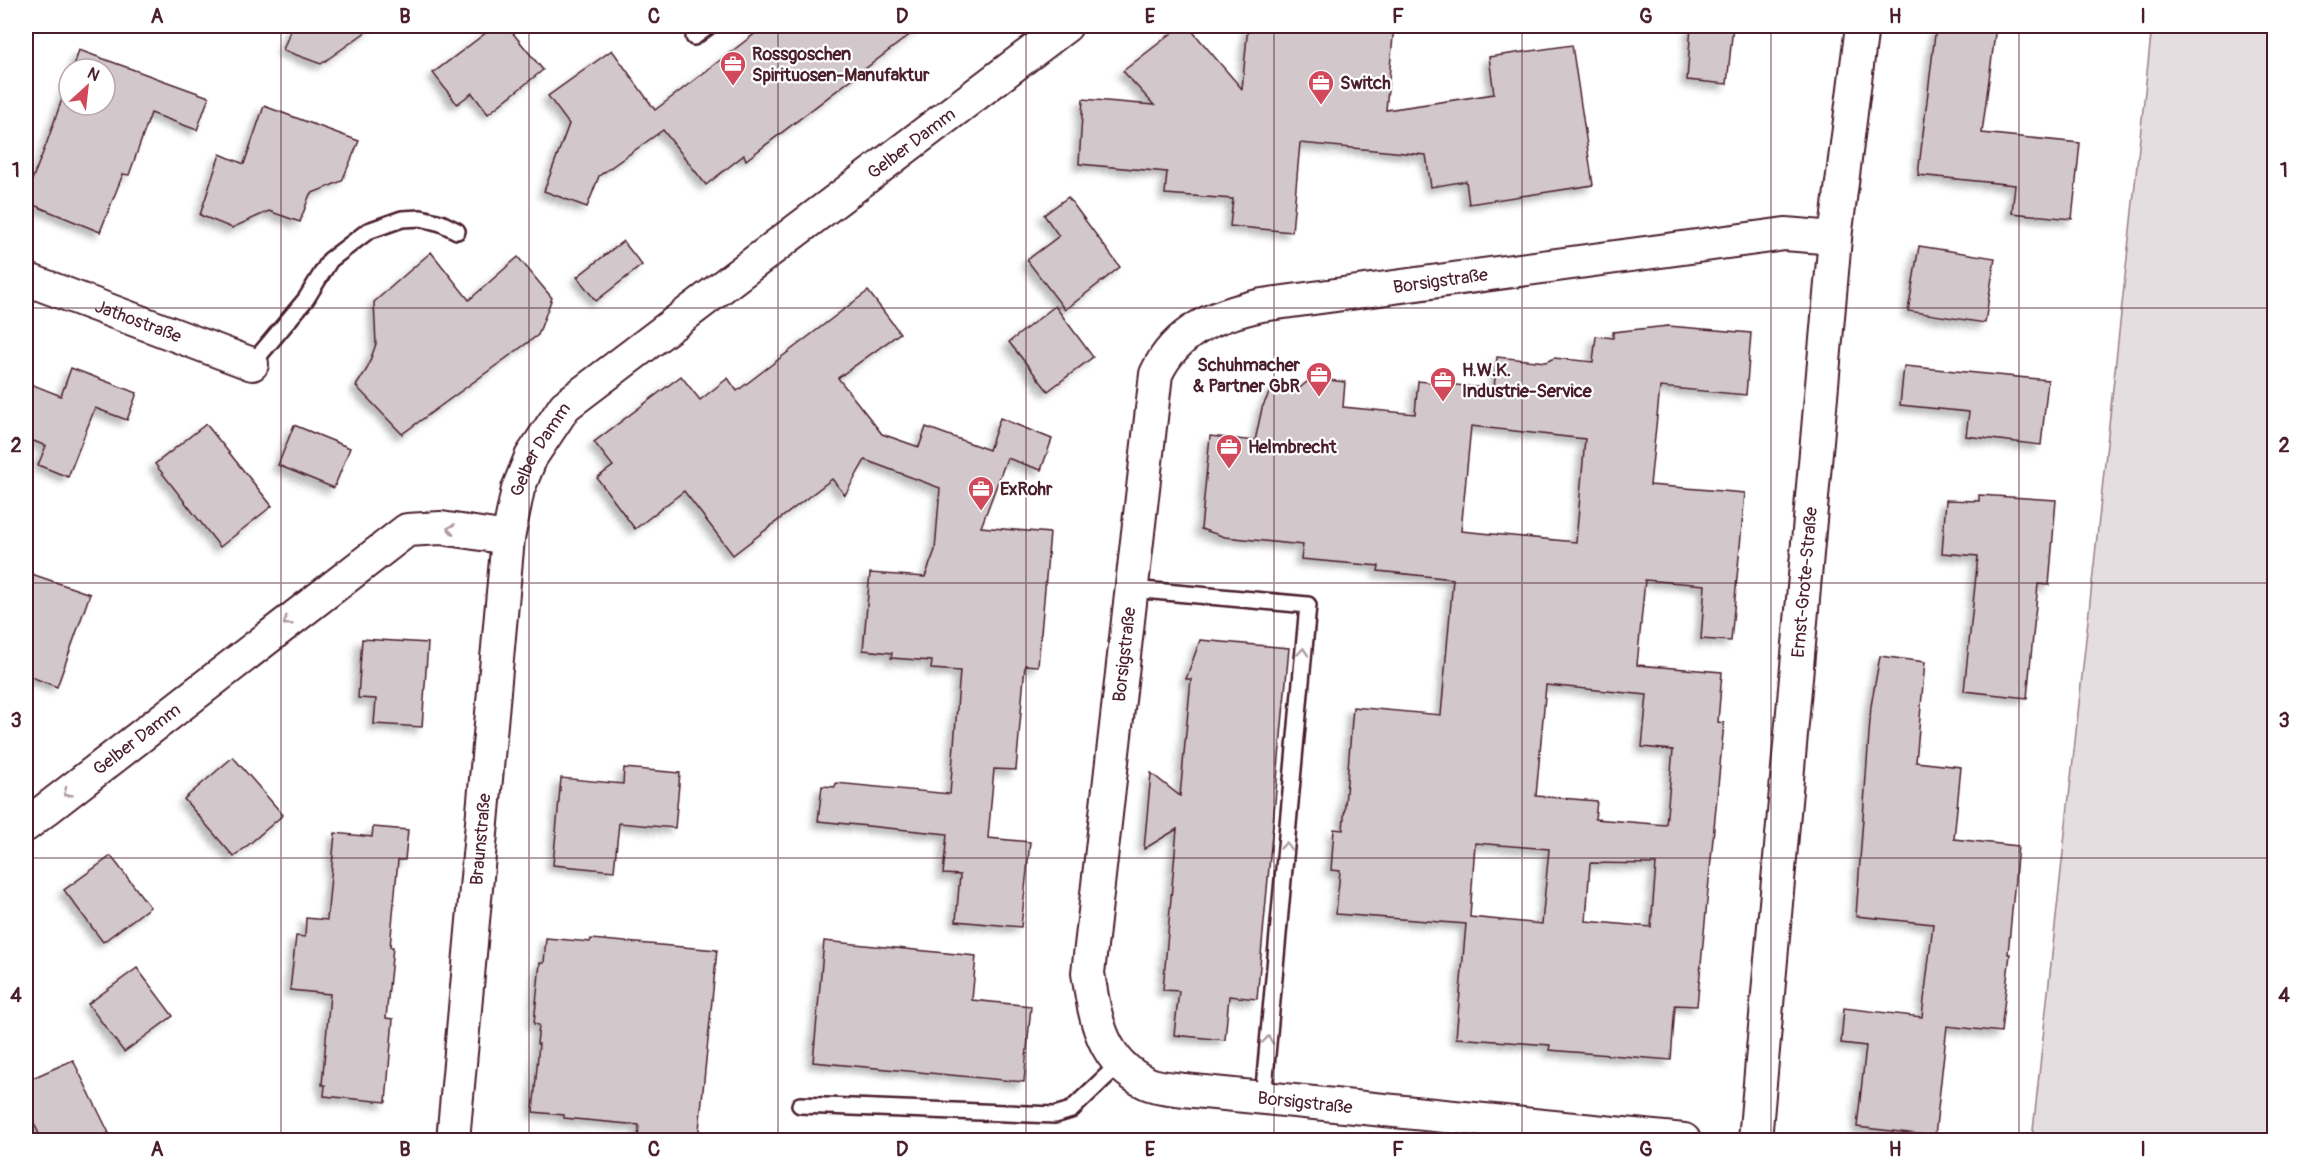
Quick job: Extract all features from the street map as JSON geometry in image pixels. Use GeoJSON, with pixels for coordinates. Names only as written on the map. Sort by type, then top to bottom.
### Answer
{"type":"FeatureCollection","features":[{"type":"Feature","properties":{"kind":"street","name":"Gelber Damm"},"geometry":{"type":"LineString","coordinates":[[26,825],[407,530],[441,528],[508,538],[518,489],[531,457],[565,406],[1066,26]]}},
{"type":"Feature","properties":{"kind":"street","name":"Ernst-Grote-Straße"},"geometry":{"type":"LineString","coordinates":[[1755,1140],[1835,238],[1862,26]]}},
{"type":"Feature","properties":{"kind":"street","name":"Borsigstraße"},"geometry":{"type":"LineString","coordinates":[[1684,1140],[1263,1099],[1149,1084],[1119,1064],[1100,1031],[1093,1007],[1088,973],[1156,374],[1164,358],[1177,343],[1216,317],[1262,305],[1785,234],[1835,238]]}},
{"type":"Feature","properties":{"kind":"street","name":"Jathostraße"},"geometry":{"type":"LineString","coordinates":[[26,279],[252,364]]}},
{"type":"Feature","properties":{"kind":"street","name":"Braunstraße"},"geometry":{"type":"LineString","coordinates":[[453,1140],[508,538]]}},
{"type":"Feature","properties":{"kind":"lane"},"geometry":{"type":"LineString","coordinates":[[694,37],[709,26]]}},
{"type":"Feature","properties":{"kind":"lane"},"geometry":{"type":"LineString","coordinates":[[252,364],[306,299],[330,260],[368,231],[402,219],[421,218],[441,223],[457,231]]}},
{"type":"Feature","properties":{"kind":"lane"},"geometry":{"type":"LineString","coordinates":[[1132,589],[1308,605],[1263,1099]]}},
{"type":"Feature","properties":{"kind":"lane"},"geometry":{"type":"LineString","coordinates":[[800,1105],[1030,1115],[1054,1114],[1071,1110],[1119,1064]]}},
{"type":"Feature","properties":{"kind":"shaded area"},"geometry":{"type":"Polygon","coordinates":[[[2152,26],[2274,26],[2274,1140],[2032,1140],[2152,26]]]}},
{"type":"Feature","properties":{"kind":"building"},"geometry":{"type":"Polygon","coordinates":[[[292,26],[374,26],[321,64],[283,50],[292,26]]]}},
{"type":"Feature","properties":{"kind":"building"},"geometry":{"type":"Polygon","coordinates":[[[495,26],[507,26],[543,70],[488,114],[472,93],[457,104],[433,73],[495,26]]]}},
{"type":"Feature","properties":{"kind":"building"},"geometry":{"type":"Polygon","coordinates":[[[765,26],[921,26],[746,160],[744,155],[706,185],[663,130],[599,176],[587,207],[544,191],[569,124],[548,96],[612,50],[655,110],[765,26]]]}},
{"type":"Feature","properties":{"kind":"building"},"geometry":{"type":"Polygon","coordinates":[[[1181,26],[1188,26],[1242,89],[1248,26],[1394,26],[1386,110],[1494,94],[1489,57],[1572,45],[1593,185],[1469,204],[1466,181],[1431,187],[1426,155],[1300,143],[1292,232],[1230,226],[1233,199],[1165,194],[1167,172],[1079,164],[1083,99],[1154,105],[1123,71],[1181,26]]]}},
{"type":"Feature","properties":{"kind":"building"},"geometry":{"type":"Polygon","coordinates":[[[1691,26],[1733,26],[1727,84],[1687,80],[1691,26]]]}},
{"type":"Feature","properties":{"kind":"building"},"geometry":{"type":"Polygon","coordinates":[[[1936,26],[1996,26],[1982,133],[2080,143],[2072,219],[2012,213],[2015,185],[1918,175],[1936,26]]]}},
{"type":"Feature","properties":{"kind":"building"},"geometry":{"type":"Polygon","coordinates":[[[79,50],[98,57],[77,57],[79,50]]]}},
{"type":"Feature","properties":{"kind":"building"},"geometry":{"type":"Polygon","coordinates":[[[117,64],[209,97],[197,130],[151,113],[129,175],[123,174],[100,232],[26,202],[26,195],[57,113],[57,117],[117,117],[117,64]]]}},
{"type":"Feature","properties":{"kind":"building"},"geometry":{"type":"Polygon","coordinates":[[[264,106],[359,141],[342,181],[310,194],[300,222],[269,211],[232,228],[200,215],[220,154],[244,164],[264,106]]]}},
{"type":"Feature","properties":{"kind":"building"},"geometry":{"type":"Polygon","coordinates":[[[1068,197],[1120,267],[1065,310],[1027,260],[1059,236],[1044,215],[1068,197]]]}},
{"type":"Feature","properties":{"kind":"building"},"geometry":{"type":"Polygon","coordinates":[[[623,241],[642,265],[596,301],[577,277],[623,241]]]}},
{"type":"Feature","properties":{"kind":"building"},"geometry":{"type":"Polygon","coordinates":[[[1919,246],[1995,258],[1985,323],[1908,311],[1919,246]]]}},
{"type":"Feature","properties":{"kind":"building"},"geometry":{"type":"Polygon","coordinates":[[[431,252],[469,300],[518,257],[552,298],[538,335],[402,434],[356,386],[367,369],[376,344],[374,302],[431,252]]]}},
{"type":"Feature","properties":{"kind":"building"},"geometry":{"type":"Polygon","coordinates":[[[868,291],[900,333],[838,378],[882,434],[919,447],[926,427],[989,450],[1000,418],[1052,439],[1041,470],[1007,458],[981,527],[1050,533],[1038,666],[1025,665],[1016,770],[994,769],[988,838],[1030,842],[1021,927],[956,921],[960,875],[943,874],[947,834],[818,821],[822,786],[835,787],[836,783],[950,794],[960,671],[931,669],[932,661],[891,658],[892,653],[863,650],[870,573],[925,577],[935,550],[940,488],[865,460],[845,495],[832,479],[733,555],[684,491],[635,529],[597,478],[613,466],[594,442],[681,376],[700,400],[728,378],[737,391],[868,291]]]}},
{"type":"Feature","properties":{"kind":"building"},"geometry":{"type":"Polygon","coordinates":[[[1055,306],[1093,357],[1048,391],[1009,342],[1055,306]]]}},
{"type":"Feature","properties":{"kind":"building"},"geometry":{"type":"Polygon","coordinates":[[[1668,326],[1751,333],[1746,395],[1660,387],[1650,485],[1745,493],[1731,641],[1701,639],[1705,585],[1645,580],[1637,665],[1722,672],[1718,722],[1724,723],[1697,1006],[1675,1005],[1671,1060],[1549,1050],[1550,1045],[1456,1038],[1466,924],[1336,914],[1340,871],[1331,870],[1334,829],[1343,830],[1353,707],[1441,715],[1453,579],[1378,571],[1379,566],[1301,559],[1303,545],[1225,537],[1201,529],[1210,436],[1255,441],[1262,408],[1272,387],[1297,390],[1312,378],[1345,382],[1343,407],[1415,414],[1418,381],[1494,389],[1497,357],[1546,362],[1554,358],[1593,362],[1596,336],[1613,338],[1613,332],[1668,326]],[[1471,426],[1461,531],[1576,542],[1585,439],[1471,426]],[[1546,685],[1536,796],[1597,801],[1595,819],[1666,825],[1673,750],[1642,747],[1647,695],[1546,685]],[[1475,843],[1470,917],[1542,924],[1549,849],[1475,843]],[[1590,863],[1586,921],[1651,927],[1656,864],[1590,863]]]}},
{"type":"Feature","properties":{"kind":"building"},"geometry":{"type":"Polygon","coordinates":[[[1904,366],[2048,380],[2041,445],[1966,436],[1969,412],[1900,405],[1904,366]]]}},
{"type":"Feature","properties":{"kind":"building"},"geometry":{"type":"Polygon","coordinates":[[[71,368],[137,393],[127,420],[95,408],[68,477],[38,465],[46,446],[26,438],[26,382],[61,396],[71,368]]]}},
{"type":"Feature","properties":{"kind":"building"},"geometry":{"type":"Polygon","coordinates":[[[206,424],[272,506],[220,547],[155,464],[206,424]]]}},
{"type":"Feature","properties":{"kind":"building"},"geometry":{"type":"Polygon","coordinates":[[[294,425],[350,448],[334,488],[278,465],[294,425]]]}},
{"type":"Feature","properties":{"kind":"building"},"geometry":{"type":"Polygon","coordinates":[[[1979,495],[2056,500],[2049,585],[2038,584],[2027,698],[1964,691],[1978,556],[1942,553],[1946,500],[1979,501],[1979,495]]]}},
{"type":"Feature","properties":{"kind":"building"},"geometry":{"type":"Polygon","coordinates":[[[26,572],[90,594],[57,687],[26,675],[26,572]]]}},
{"type":"Feature","properties":{"kind":"building"},"geometry":{"type":"Polygon","coordinates":[[[362,639],[428,643],[422,727],[374,724],[376,699],[358,698],[362,639]]]}},
{"type":"Feature","properties":{"kind":"building"},"geometry":{"type":"Polygon","coordinates":[[[1200,640],[1289,648],[1257,999],[1229,996],[1225,1040],[1174,1035],[1179,991],[1163,990],[1177,829],[1144,849],[1151,773],[1180,796],[1191,679],[1186,679],[1200,640]]]}},
{"type":"Feature","properties":{"kind":"building"},"geometry":{"type":"Polygon","coordinates":[[[1880,656],[1925,662],[1916,762],[1961,767],[1954,839],[2018,846],[2008,954],[2010,954],[2001,1032],[1947,1026],[1935,1136],[1857,1127],[1866,1046],[1841,1043],[1844,1008],[1922,1017],[1933,924],[1856,916],[1871,706],[1880,656]]]}},
{"type":"Feature","properties":{"kind":"building"},"geometry":{"type":"Polygon","coordinates":[[[233,757],[283,815],[234,857],[184,799],[233,757]]]}},
{"type":"Feature","properties":{"kind":"building"},"geometry":{"type":"Polygon","coordinates":[[[624,768],[680,773],[675,828],[619,823],[614,871],[553,865],[561,778],[623,784],[624,768]]]}},
{"type":"Feature","properties":{"kind":"building"},"geometry":{"type":"Polygon","coordinates":[[[373,827],[408,830],[405,860],[398,860],[390,947],[393,947],[386,1018],[393,1019],[386,1102],[324,1096],[325,1085],[322,1085],[330,994],[290,990],[296,936],[305,937],[306,918],[327,920],[335,833],[372,837],[373,827]]]}},
{"type":"Feature","properties":{"kind":"building"},"geometry":{"type":"Polygon","coordinates":[[[111,856],[150,907],[103,942],[64,890],[111,856]]]}},
{"type":"Feature","properties":{"kind":"building"},"geometry":{"type":"Polygon","coordinates":[[[546,938],[590,942],[591,939],[717,950],[698,1140],[638,1140],[639,1125],[564,1118],[564,1115],[533,1112],[539,1044],[537,1044],[539,1025],[534,1024],[540,963],[544,963],[546,938]]]}},
{"type":"Feature","properties":{"kind":"building"},"geometry":{"type":"Polygon","coordinates":[[[824,941],[976,956],[972,1000],[1031,1006],[1024,1082],[813,1062],[824,941]]]}},
{"type":"Feature","properties":{"kind":"building"},"geometry":{"type":"Polygon","coordinates":[[[137,968],[173,1016],[124,1052],[88,1004],[137,968]]]}},
{"type":"Feature","properties":{"kind":"building"},"geometry":{"type":"Polygon","coordinates":[[[73,1060],[109,1133],[91,1140],[42,1140],[26,1107],[26,1081],[73,1060]]]}},
{"type":"Feature","properties":{"kind":"place","name":"Rossgoschen Spirituosen-Manufaktur"},"geometry":{"type":"Point","coordinates":[733,87]}},
{"type":"Feature","properties":{"kind":"place","name":"Switch"},"geometry":{"type":"Point","coordinates":[1321,106]}},
{"type":"Feature","properties":{"kind":"place","name":"Schuhmacher & Partner GbR"},"geometry":{"type":"Point","coordinates":[1319,398]}},
{"type":"Feature","properties":{"kind":"place","name":"H.W.K. Industrie-Service"},"geometry":{"type":"Point","coordinates":[1443,403]}},
{"type":"Feature","properties":{"kind":"place","name":"Helmbrecht"},"geometry":{"type":"Point","coordinates":[1229,470]}},
{"type":"Feature","properties":{"kind":"place","name":"ExRohr"},"geometry":{"type":"Point","coordinates":[981,512]}}]}
